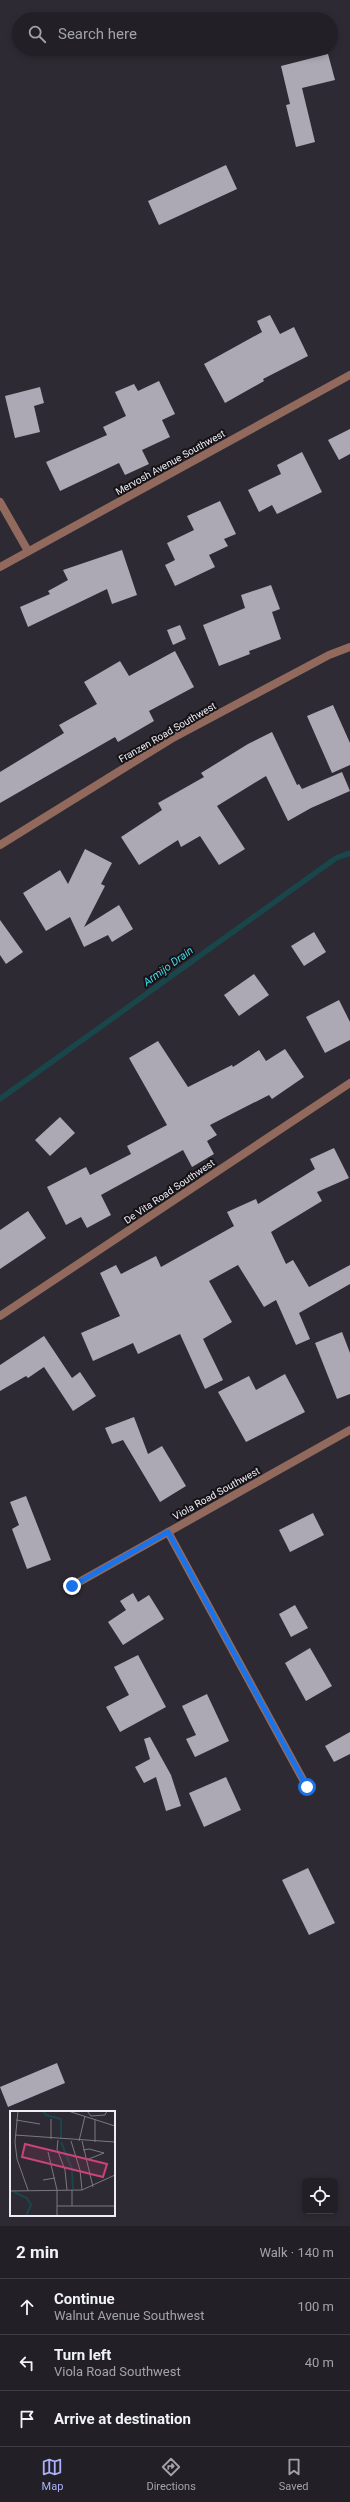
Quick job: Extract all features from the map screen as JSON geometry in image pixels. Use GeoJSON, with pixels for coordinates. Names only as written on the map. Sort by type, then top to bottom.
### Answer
{"type":"FeatureCollection","features":[{"type":"Feature","properties":{"kind":"street","name":"Mervosh Avenue Southwest"},"geometry":{"type":"LineString","coordinates":[[0,567],[350,375]]}},
{"type":"Feature","properties":{"kind":"street"},"geometry":{"type":"LineString","coordinates":[[0,502],[28,551]]}},
{"type":"Feature","properties":{"kind":"street","name":"Franzen Road Southwest"},"geometry":{"type":"LineString","coordinates":[[0,845],[171,739],[329,655],[350,647]]}},
{"type":"Feature","properties":{"kind":"street","name":"De Vita Road Southwest"},"geometry":{"type":"LineString","coordinates":[[0,1316],[350,1083]]}},
{"type":"Feature","properties":{"kind":"street","name":"Viola Road Southwest"},"geometry":{"type":"LineString","coordinates":[[72,1586],[350,1430]]}},
{"type":"Feature","properties":{"kind":"street"},"geometry":{"type":"LineString","coordinates":[[168,1532],[307,1787]]}},
{"type":"Feature","properties":{"kind":"building"},"geometry":{"type":"Polygon","coordinates":[[[320,56],[329,56],[335,80],[302,88],[315,142],[296,147],[286,105],[290,104],[281,66],[320,56]]]}},
{"type":"Feature","properties":{"kind":"building"},"geometry":{"type":"Polygon","coordinates":[[[226,165],[237,189],[159,225],[148,201],[226,165]]]}},
{"type":"Feature","properties":{"kind":"building"},"geometry":{"type":"Polygon","coordinates":[[[270,315],[280,334],[294,327],[308,356],[263,379],[264,381],[225,403],[204,364],[262,332],[257,321],[270,315]]]}},
{"type":"Feature","properties":{"kind":"building"},"geometry":{"type":"Polygon","coordinates":[[[159,381],[175,414],[162,420],[170,437],[142,450],[149,464],[125,475],[119,463],[60,491],[46,462],[107,435],[103,427],[126,416],[115,392],[134,384],[138,391],[159,381]]]}},
{"type":"Feature","properties":{"kind":"building"},"geometry":{"type":"Polygon","coordinates":[[[40,387],[44,403],[34,406],[40,432],[15,438],[5,396],[40,387]]]}},
{"type":"Feature","properties":{"kind":"building"},"geometry":{"type":"Polygon","coordinates":[[[350,429],[350,454],[339,460],[328,440],[350,429]]]}},
{"type":"Feature","properties":{"kind":"building"},"geometry":{"type":"Polygon","coordinates":[[[302,452],[322,492],[277,514],[272,505],[259,512],[248,490],[281,474],[277,465],[302,452]]]}},
{"type":"Feature","properties":{"kind":"building"},"geometry":{"type":"Polygon","coordinates":[[[220,501],[236,534],[224,539],[228,546],[209,555],[215,567],[175,586],[165,565],[175,560],[167,543],[194,530],[187,516],[220,501]]]}},
{"type":"Feature","properties":{"kind":"building"},"geometry":{"type":"Polygon","coordinates":[[[122,550],[137,595],[112,604],[107,589],[28,627],[20,607],[50,594],[48,591],[68,580],[63,570],[122,550]]]}},
{"type":"Feature","properties":{"kind":"building"},"geometry":{"type":"Polygon","coordinates":[[[271,585],[280,609],[272,612],[281,639],[249,651],[250,654],[219,666],[203,625],[245,608],[241,595],[271,585]]]}},
{"type":"Feature","properties":{"kind":"building"},"geometry":{"type":"Polygon","coordinates":[[[180,625],[186,639],[173,645],[167,630],[180,625]]]}},
{"type":"Feature","properties":{"kind":"building"},"geometry":{"type":"Polygon","coordinates":[[[175,651],[194,687],[149,711],[154,721],[118,742],[115,737],[0,803],[0,772],[64,733],[59,725],[97,704],[84,682],[120,661],[129,676],[175,651]]]}},
{"type":"Feature","properties":{"kind":"building"},"geometry":{"type":"Polygon","coordinates":[[[333,705],[350,743],[350,765],[332,773],[307,716],[333,705]]]}},
{"type":"Feature","properties":{"kind":"building"},"geometry":{"type":"Polygon","coordinates":[[[272,732],[297,785],[299,784],[302,789],[342,772],[350,791],[311,808],[288,821],[266,776],[217,806],[245,849],[219,865],[200,836],[181,847],[178,840],[139,865],[121,837],[162,810],[158,803],[204,777],[201,773],[248,744],[272,732]]]}},
{"type":"Feature","properties":{"kind":"building"},"geometry":{"type":"Polygon","coordinates":[[[85,849],[112,863],[101,884],[105,886],[84,927],[119,905],[133,929],[112,942],[108,935],[84,947],[70,917],[46,931],[23,893],[60,870],[68,884],[85,849]]]}},
{"type":"Feature","properties":{"kind":"building"},"geometry":{"type":"Polygon","coordinates":[[[0,920],[23,952],[6,964],[0,955],[0,920]]]}},
{"type":"Feature","properties":{"kind":"building"},"geometry":{"type":"Polygon","coordinates":[[[314,932],[326,952],[304,966],[291,946],[314,932]]]}},
{"type":"Feature","properties":{"kind":"building"},"geometry":{"type":"Polygon","coordinates":[[[254,974],[269,995],[239,1016],[224,995],[254,974]]]}},
{"type":"Feature","properties":{"kind":"building"},"geometry":{"type":"Polygon","coordinates":[[[339,1000],[350,1022],[350,1040],[325,1053],[306,1017],[339,1000]]]}},
{"type":"Feature","properties":{"kind":"building"},"geometry":{"type":"Polygon","coordinates":[[[158,1041],[188,1087],[232,1065],[233,1067],[259,1050],[266,1061],[285,1049],[304,1077],[272,1099],[269,1095],[210,1125],[217,1135],[207,1141],[214,1154],[192,1167],[183,1150],[101,1195],[111,1215],[87,1228],[81,1217],[66,1225],[47,1187],[86,1167],[90,1175],[131,1154],[127,1146],[167,1125],[129,1058],[158,1041]]]}},
{"type":"Feature","properties":{"kind":"building"},"geometry":{"type":"Polygon","coordinates":[[[60,1117],[75,1133],[50,1156],[35,1140],[60,1117]]]}},
{"type":"Feature","properties":{"kind":"building"},"geometry":{"type":"Polygon","coordinates":[[[334,1148],[349,1178],[317,1192],[322,1201],[271,1232],[286,1264],[293,1260],[309,1287],[350,1265],[350,1284],[299,1313],[310,1339],[296,1345],[276,1300],[264,1307],[238,1265],[209,1281],[232,1322],[203,1339],[223,1380],[205,1389],[180,1334],[138,1354],[133,1343],[93,1361],[81,1333],[120,1316],[100,1273],[116,1265],[121,1274],[156,1256],[161,1267],[234,1226],[227,1212],[256,1199],[258,1204],[315,1169],[310,1159],[334,1148]]]}},
{"type":"Feature","properties":{"kind":"building"},"geometry":{"type":"Polygon","coordinates":[[[28,1211],[46,1238],[0,1269],[0,1230],[28,1211]]]}},
{"type":"Feature","properties":{"kind":"building"},"geometry":{"type":"Polygon","coordinates":[[[342,1332],[350,1353],[350,1394],[337,1399],[315,1343],[342,1332]]]}},
{"type":"Feature","properties":{"kind":"building"},"geometry":{"type":"Polygon","coordinates":[[[44,1336],[72,1378],[80,1372],[96,1396],[73,1411],[44,1367],[28,1378],[26,1376],[0,1391],[0,1365],[44,1336]]]}},
{"type":"Feature","properties":{"kind":"building"},"geometry":{"type":"Polygon","coordinates":[[[285,1374],[305,1412],[246,1442],[218,1392],[249,1376],[256,1390],[285,1374]]]}},
{"type":"Feature","properties":{"kind":"building"},"geometry":{"type":"Polygon","coordinates":[[[134,1417],[148,1454],[162,1446],[186,1486],[160,1502],[123,1440],[112,1444],[105,1428],[134,1417]]]}},
{"type":"Feature","properties":{"kind":"building"},"geometry":{"type":"Polygon","coordinates":[[[26,1496],[51,1560],[27,1569],[12,1529],[19,1525],[10,1502],[26,1496]]]}},
{"type":"Feature","properties":{"kind":"building"},"geometry":{"type":"Polygon","coordinates":[[[313,1513],[324,1535],[290,1552],[279,1530],[313,1513]]]}},
{"type":"Feature","properties":{"kind":"building"},"geometry":{"type":"Polygon","coordinates":[[[133,1593],[138,1602],[149,1595],[164,1619],[123,1645],[108,1622],[126,1610],[120,1601],[133,1593]]]}},
{"type":"Feature","properties":{"kind":"building"},"geometry":{"type":"Polygon","coordinates":[[[295,1605],[308,1628],[291,1637],[279,1614],[295,1605]]]}},
{"type":"Feature","properties":{"kind":"building"},"geometry":{"type":"Polygon","coordinates":[[[310,1648],[332,1686],[306,1701],[285,1663],[310,1648]]]}},
{"type":"Feature","properties":{"kind":"building"},"geometry":{"type":"Polygon","coordinates":[[[138,1655],[166,1707],[120,1732],[106,1707],[129,1695],[114,1667],[138,1655]]]}},
{"type":"Feature","properties":{"kind":"building"},"geometry":{"type":"Polygon","coordinates":[[[207,1694],[229,1741],[195,1757],[186,1739],[196,1735],[182,1706],[207,1694]]]}},
{"type":"Feature","properties":{"kind":"building"},"geometry":{"type":"Polygon","coordinates":[[[350,1732],[350,1754],[334,1762],[325,1746],[350,1732]]]}},
{"type":"Feature","properties":{"kind":"building"},"geometry":{"type":"Polygon","coordinates":[[[150,1737],[171,1775],[181,1806],[166,1811],[156,1777],[144,1783],[135,1767],[150,1759],[144,1739],[150,1737]]]}},
{"type":"Feature","properties":{"kind":"building"},"geometry":{"type":"Polygon","coordinates":[[[226,1777],[241,1810],[204,1827],[189,1793],[226,1777]]]}},
{"type":"Feature","properties":{"kind":"building"},"geometry":{"type":"Polygon","coordinates":[[[308,1868],[335,1923],[309,1935],[282,1880],[308,1868]]]}},
{"type":"Feature","properties":{"kind":"building"},"geometry":{"type":"Polygon","coordinates":[[[57,2063],[65,2083],[8,2107],[0,2087],[57,2063]]]}},
{"type":"Feature","properties":{"kind":"waterway","name":"Armijo Drain"},"geometry":{"type":"LineString","coordinates":[[0,1099],[336,858],[350,853]]}},
{"type":"Feature","properties":{"kind":"route"},"geometry":{"type":"LineString","coordinates":[[72,1586],[168,1532],[307,1787]]}}]}
